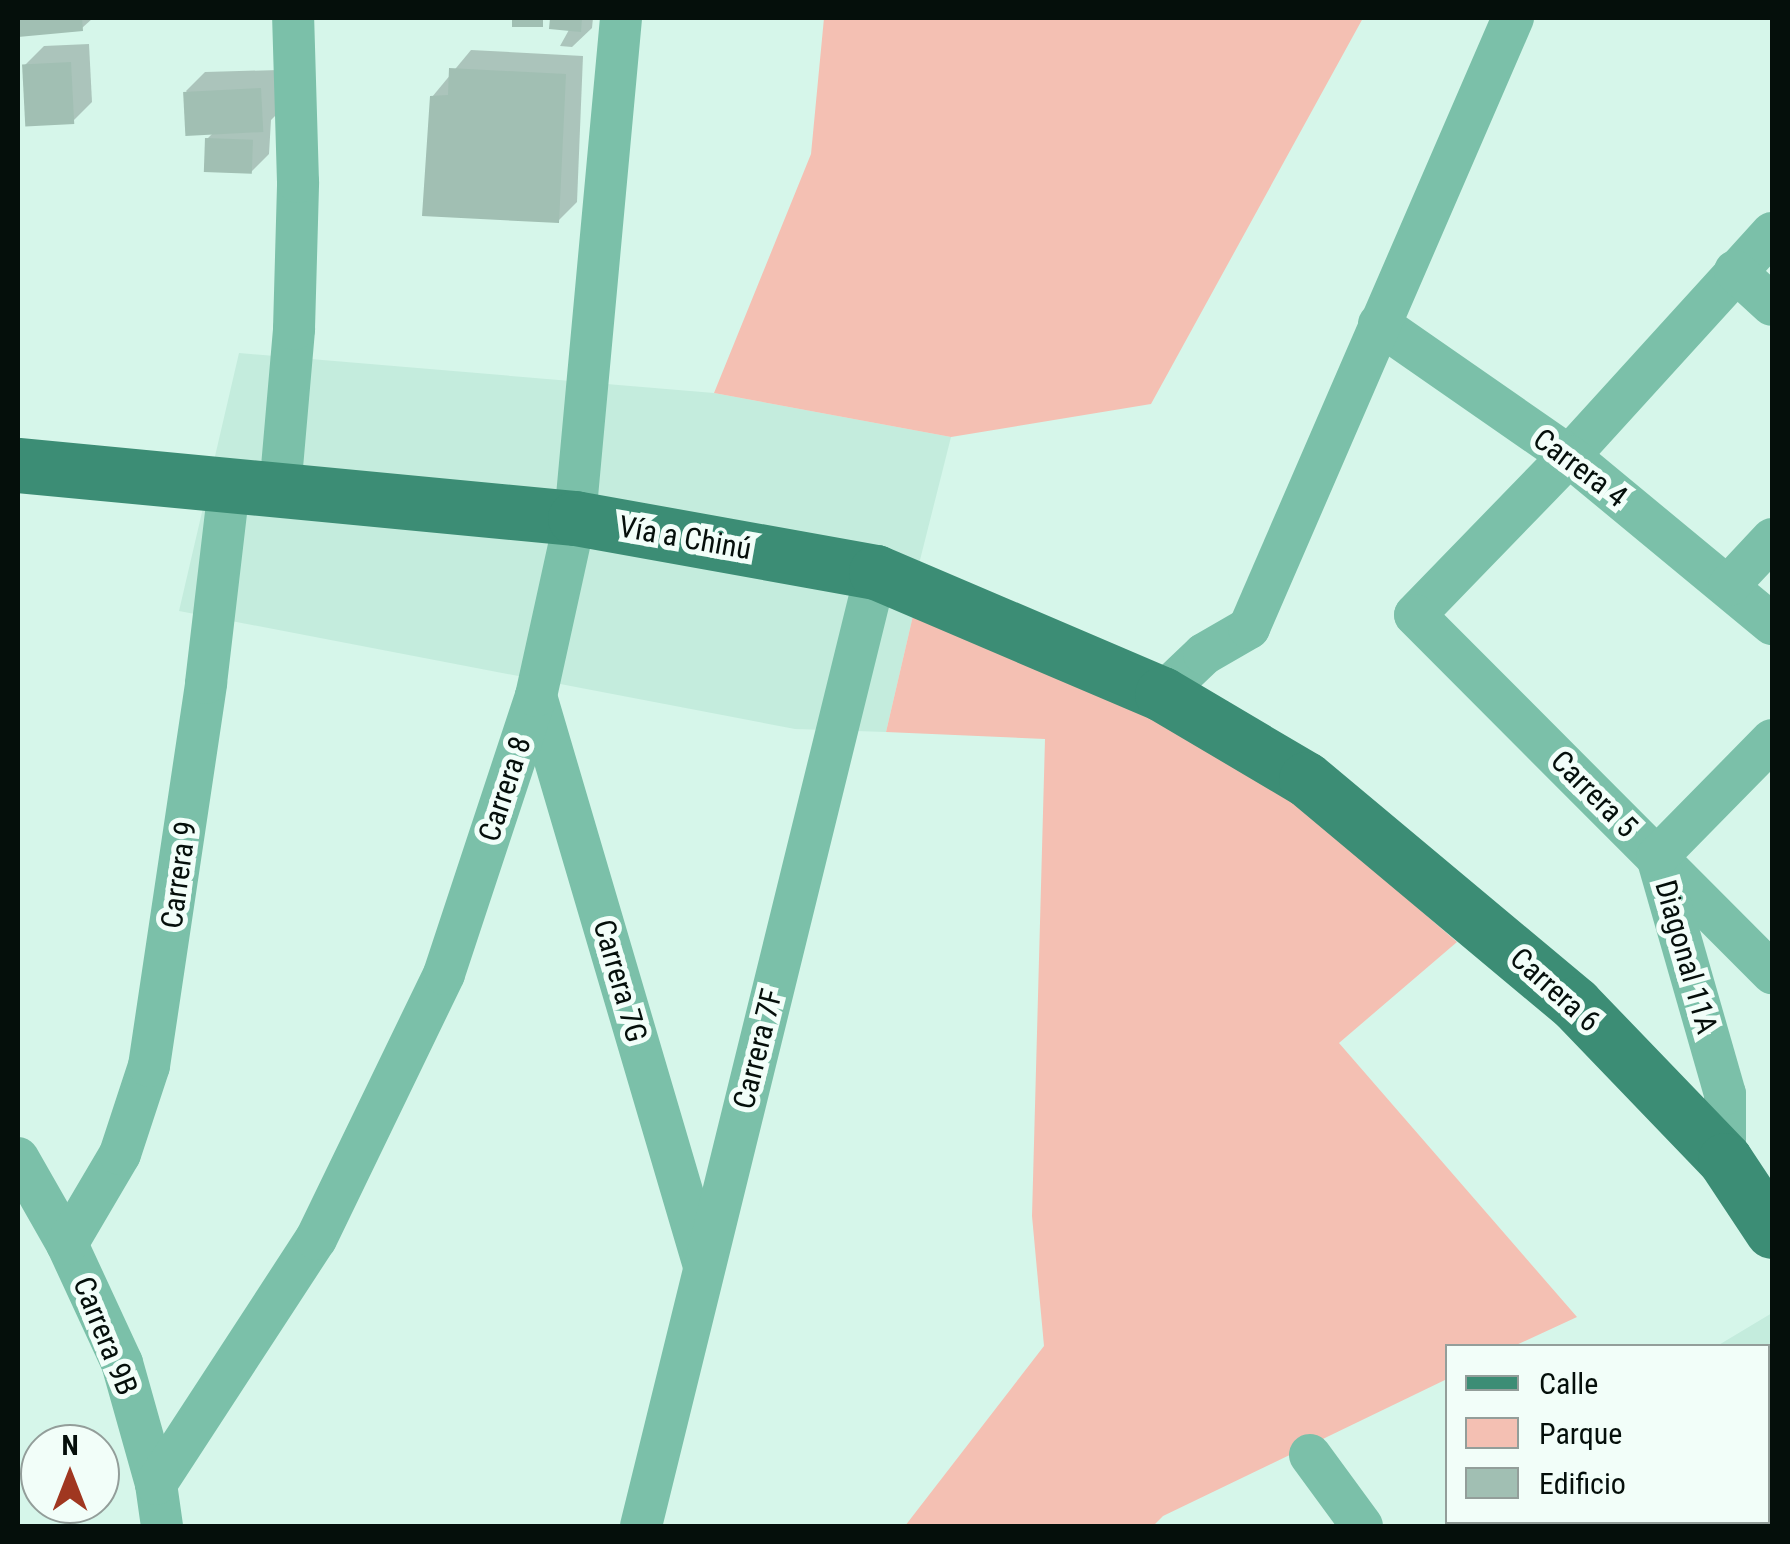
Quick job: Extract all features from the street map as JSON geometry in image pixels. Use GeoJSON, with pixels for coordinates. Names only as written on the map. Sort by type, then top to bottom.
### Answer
{"type":"FeatureCollection","features":[{"type":"Feature","properties":{"kind":"main road","name":"Vía a Chinú"},"geometry":{"type":"LineString","coordinates":[[18,465],[576,518],[876,572],[1162,694],[1306,780]]}},
{"type":"Feature","properties":{"kind":"main road","name":"Carrera 6"},"geometry":{"type":"LineString","coordinates":[[1306,780],[1575,1004],[1726,1160],[1772,1230]]}},
{"type":"Feature","properties":{"kind":"street","name":"Carrera 9"},"geometry":{"type":"LineString","coordinates":[[66,1244],[120,1154],[148,1066],[206,683],[294,330],[298,182],[293,18]]}},
{"type":"Feature","properties":{"kind":"street","name":"Carrera 8"},"geometry":{"type":"LineString","coordinates":[[156,1484],[316,1239],[444,974],[536,696],[576,518],[621,18]]}},
{"type":"Feature","properties":{"kind":"street"},"geometry":{"type":"LineString","coordinates":[[1162,694],[1204,654],[1249,628],[1513,18]]}},
{"type":"Feature","properties":{"kind":"street"},"geometry":{"type":"LineString","coordinates":[[1569,456],[1772,233]]}},
{"type":"Feature","properties":{"kind":"street"},"geometry":{"type":"LineString","coordinates":[[1735,271],[1772,306]]}},
{"type":"Feature","properties":{"kind":"street","name":"Carrera 4"},"geometry":{"type":"LineString","coordinates":[[1379,324],[1569,456],[1730,585],[1772,624]]}},
{"type":"Feature","properties":{"kind":"street","name":"Carrera 5"},"geometry":{"type":"LineString","coordinates":[[1569,456],[1415,615],[1772,973]]}},
{"type":"Feature","properties":{"kind":"street"},"geometry":{"type":"LineString","coordinates":[[1730,585],[1772,539]]}},
{"type":"Feature","properties":{"kind":"street","name":"Carrera 7F"},"geometry":{"type":"LineString","coordinates":[[641,1526],[876,572]]}},
{"type":"Feature","properties":{"kind":"street","name":"Carrera 7G"},"geometry":{"type":"LineString","coordinates":[[536,696],[704,1267]]}},
{"type":"Feature","properties":{"kind":"street","name":"Diagonal 11A"},"geometry":{"type":"LineString","coordinates":[[1726,1160],[1726,1094],[1656,857],[1772,740]]}},
{"type":"Feature","properties":{"kind":"street","name":"Carrera 9B"},"geometry":{"type":"LineString","coordinates":[[18,1158],[66,1244],[122,1364],[156,1484],[162,1526]]}},
{"type":"Feature","properties":{"kind":"street"},"geometry":{"type":"LineString","coordinates":[[1310,1455],[1362,1526]]}},
{"type":"Feature","properties":{"kind":"shaded area"},"geometry":{"type":"Polygon","coordinates":[[[239,353],[714,393],[951,437],[918,568],[915,607],[886,732],[795,729],[179,611],[239,353]]]}},
{"type":"Feature","properties":{"kind":"shaded area"},"geometry":{"type":"Polygon","coordinates":[[[1772,1313],[1772,1526],[1750,1524],[1770,1524],[1770,1344],[1720,1344],[1772,1313]]]}},
{"type":"Feature","properties":{"kind":"green space"},"geometry":{"type":"Polygon","coordinates":[[[824,18],[1363,18],[1151,404],[951,437],[714,393],[811,154],[824,18]]]}},
{"type":"Feature","properties":{"kind":"green space"},"geometry":{"type":"Polygon","coordinates":[[[915,607],[1164,712],[1306,811],[1457,942],[1339,1043],[1577,1317],[1518,1344],[1445,1344],[1445,1380],[1163,1516],[1153,1526],[905,1526],[1044,1346],[1032,1216],[1045,739],[886,732],[915,607]]]}},
{"type":"Feature","properties":{"kind":"building"},"geometry":{"type":"Polygon","coordinates":[[[18,18],[82,18],[83,31],[18,37],[18,18]]]}},
{"type":"Feature","properties":{"kind":"building"},"geometry":{"type":"Polygon","coordinates":[[[512,18],[543,18],[543,27],[512,27],[512,18]]]}},
{"type":"Feature","properties":{"kind":"building"},"geometry":{"type":"Polygon","coordinates":[[[550,18],[582,18],[581,32],[549,29],[550,18]]]}},
{"type":"Feature","properties":{"kind":"building"},"geometry":{"type":"Polygon","coordinates":[[[71,62],[74,124],[25,126],[22,65],[71,62]]]}},
{"type":"Feature","properties":{"kind":"building"},"geometry":{"type":"Polygon","coordinates":[[[449,68],[566,74],[559,223],[422,216],[430,96],[448,95],[449,68]]]}},
{"type":"Feature","properties":{"kind":"building"},"geometry":{"type":"Polygon","coordinates":[[[261,88],[263,132],[185,136],[183,92],[261,88]]]}},
{"type":"Feature","properties":{"kind":"building"},"geometry":{"type":"Polygon","coordinates":[[[205,138],[253,140],[252,174],[204,172],[205,138]]]}}]}
